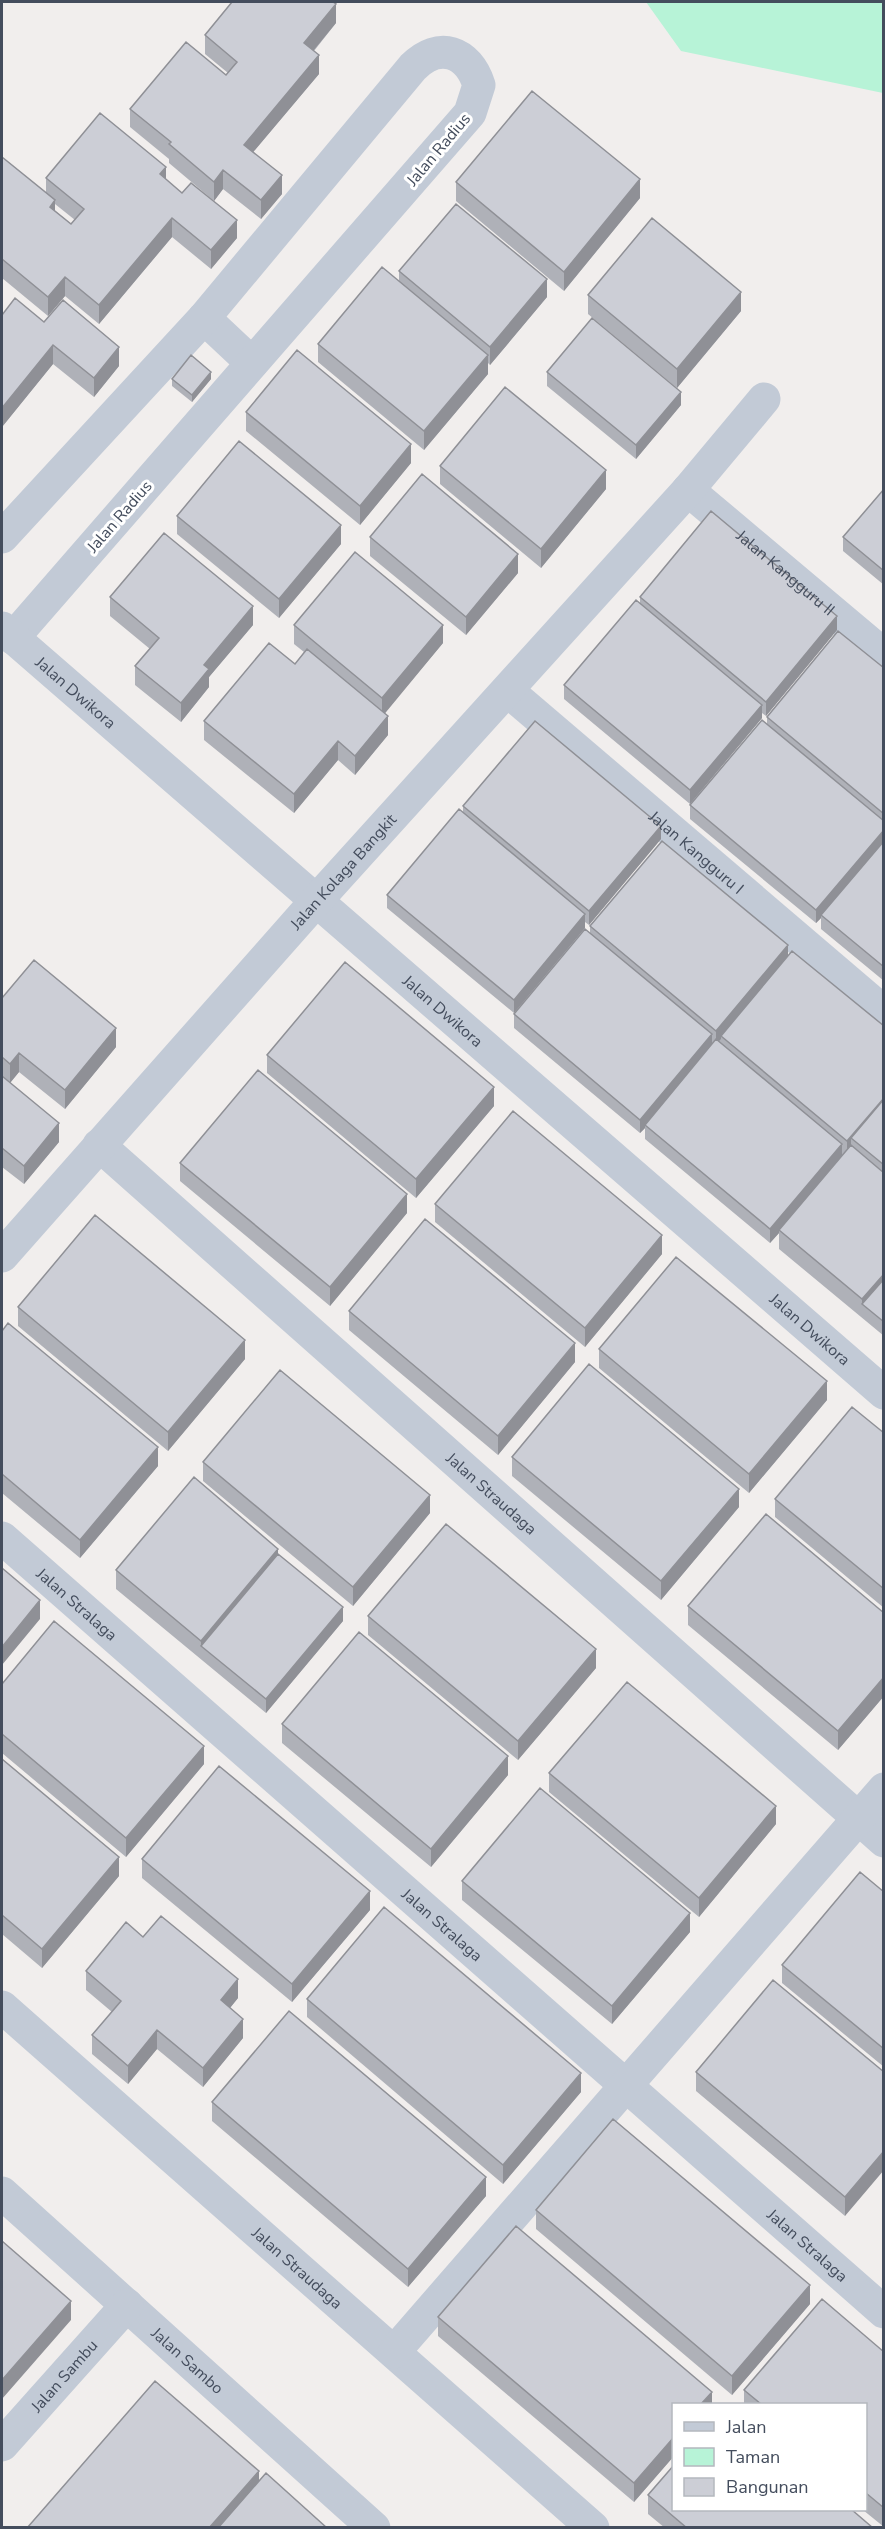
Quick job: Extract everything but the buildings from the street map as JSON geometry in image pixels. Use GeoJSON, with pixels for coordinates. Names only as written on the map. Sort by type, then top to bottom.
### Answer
{"type":"FeatureCollection","features":[{"type":"Feature","properties":{"kind":"street","name":"Jalan Radius"},"geometry":{"type":"LineString","coordinates":[[2,537],[204,318],[421,59],[432,54],[446,52],[455,54],[468,64],[479,85],[470,113],[252,363],[7,633]]}},
{"type":"Feature","properties":{"kind":"street"},"geometry":{"type":"LineString","coordinates":[[204,318],[252,363]]}},
{"type":"Feature","properties":{"kind":"street","name":"Jalan Kolaga Bangkit"},"geometry":{"type":"LineString","coordinates":[[2,1256],[316,900],[688,490],[764,399]]}},
{"type":"Feature","properties":{"kind":"street","name":"Jalan Kangguru II"},"geometry":{"type":"LineString","coordinates":[[688,490],[884,655]]}},
{"type":"Feature","properties":{"kind":"street","name":"Jalan Dwikora"},"geometry":{"type":"LineString","coordinates":[[7,633],[884,1392]]}},
{"type":"Feature","properties":{"kind":"street","name":"Jalan Kangguru I"},"geometry":{"type":"LineString","coordinates":[[508,691],[884,1012]]}},
{"type":"Feature","properties":{"kind":"street","name":"Jalan Straudaga"},"geometry":{"type":"LineString","coordinates":[[99,1145],[884,1841]]}},
{"type":"Feature","properties":{"kind":"street","name":"Jalan Stralaga"},"geometry":{"type":"LineString","coordinates":[[2,1538],[884,2312]]}},
{"type":"Feature","properties":{"kind":"street"},"geometry":{"type":"LineString","coordinates":[[394,2352],[884,1789]]}},
{"type":"Feature","properties":{"kind":"street","name":"Jalan Straudaga"},"geometry":{"type":"LineString","coordinates":[[2,2007],[593,2528]]}},
{"type":"Feature","properties":{"kind":"street","name":"Jalan Sambo"},"geometry":{"type":"LineString","coordinates":[[2,2193],[374,2528]]}},
{"type":"Feature","properties":{"kind":"street","name":"Jalan Sambu"},"geometry":{"type":"LineString","coordinates":[[2,2445],[127,2305]]}},
{"type":"Feature","properties":{"kind":"green space"},"geometry":{"type":"Polygon","coordinates":[[[646,2],[883,2],[883,93],[681,51],[646,2]]]}}]}
